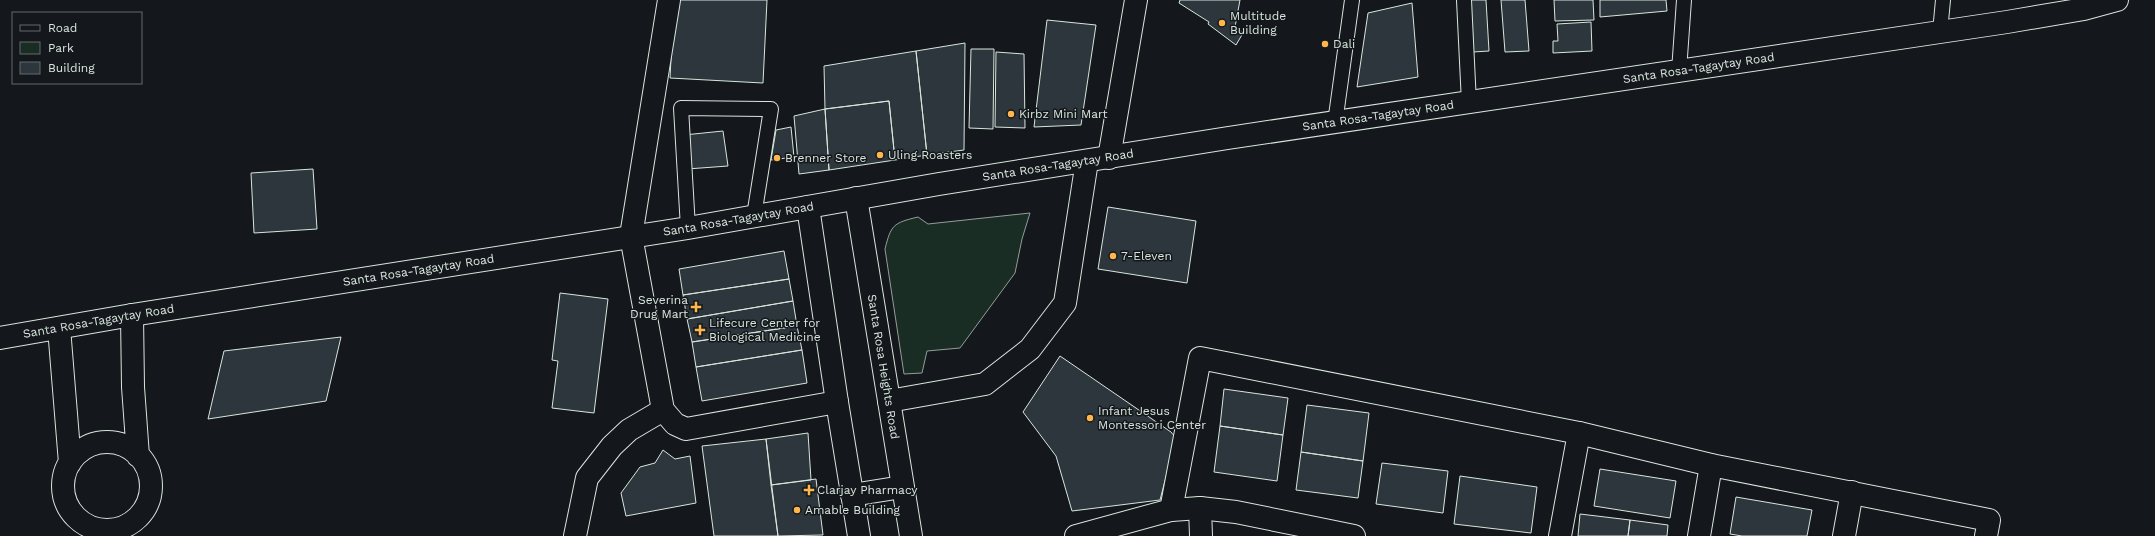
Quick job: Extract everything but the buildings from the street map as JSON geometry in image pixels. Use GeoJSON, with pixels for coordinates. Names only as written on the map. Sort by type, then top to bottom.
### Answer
{"type":"FeatureCollection","features":[{"type":"Feature","properties":{"kind":"street"},"geometry":{"type":"LineString","coordinates":[[669,0],[631,236],[663,410],[675,424],[686,429],[837,402]]}},
{"type":"Feature","properties":{"kind":"street"},"geometry":{"type":"LineString","coordinates":[[1109,158],[1136,0]]}},
{"type":"Feature","properties":{"kind":"street","name":"Santa Rosa-Tagaytay Road"},"geometry":{"type":"LineString","coordinates":[[0,338],[132,315],[688,228],[856,198],[1087,161],[1940,32],[2084,9],[2118,0]]}},
{"type":"Feature","properties":{"kind":"street"},"geometry":{"type":"LineString","coordinates":[[889,401],[985,384],[1030,349],[1065,303],[1087,161]]}},
{"type":"Feature","properties":{"kind":"street","name":"Santa Rosa Heights Road"},"geometry":{"type":"LineString","coordinates":[[856,198],[911,536]]}},
{"type":"Feature","properties":{"kind":"street"},"geometry":{"type":"LineString","coordinates":[[808,207],[837,402],[859,536]]}},
{"type":"Feature","properties":{"kind":"street"},"geometry":{"type":"LineString","coordinates":[[132,315],[133,387],[138,456]]}},
{"type":"Feature","properties":{"kind":"street"},"geometry":{"type":"LineString","coordinates":[[59,328],[70,463]]}},
{"type":"Feature","properties":{"kind":"street"},"geometry":{"type":"LineString","coordinates":[[1171,510],[1200,358],[1579,433],[1711,465],[1989,520],[1986,536]]}},
{"type":"Feature","properties":{"kind":"street"},"geometry":{"type":"LineString","coordinates":[[575,536],[587,478],[612,446],[629,430],[663,410]]}},
{"type":"Feature","properties":{"kind":"street"},"geometry":{"type":"LineString","coordinates":[[1560,536],[1579,433]]}},
{"type":"Feature","properties":{"kind":"street"},"geometry":{"type":"LineString","coordinates":[[102,442],[114,443],[128,447],[138,456],[146,467],[150,480],[150,493],[138,527],[125,526],[110,530],[80,529],[65,500],[63,488],[64,475],[78,452],[89,446],[102,442]]}},
{"type":"Feature","properties":{"kind":"street"},"geometry":{"type":"LineString","coordinates":[[1699,536],[1711,465]]}},
{"type":"Feature","properties":{"kind":"street"},"geometry":{"type":"LineString","coordinates":[[852,495],[902,487]]}},
{"type":"Feature","properties":{"kind":"street"},"geometry":{"type":"LineString","coordinates":[[1844,536],[1852,492]]}},
{"type":"Feature","properties":{"kind":"street"},"geometry":{"type":"LineString","coordinates":[[1200,508],[1201,536]]}},
{"type":"Feature","properties":{"kind":"street"},"geometry":{"type":"LineString","coordinates":[[1076,536],[1171,510],[1200,508],[1236,512],[1354,536]]}},
{"type":"Feature","properties":{"kind":"lane"},"geometry":{"type":"LineString","coordinates":[[1336,123],[1352,0]]}},
{"type":"Feature","properties":{"kind":"lane"},"geometry":{"type":"LineString","coordinates":[[1464,0],[1469,103]]}},
{"type":"Feature","properties":{"kind":"lane"},"geometry":{"type":"LineString","coordinates":[[1679,71],[1684,0]]}},
{"type":"Feature","properties":{"kind":"lane"},"geometry":{"type":"LineString","coordinates":[[1940,32],[1943,0]]}},
{"type":"Feature","properties":{"kind":"lane"},"geometry":{"type":"LineString","coordinates":[[688,228],[680,108],[771,109],[754,216]]}},
{"type":"Feature","properties":{"kind":"green space"},"geometry":{"type":"Polygon","coordinates":[[[1030,213],[1022,239],[1015,273],[960,348],[927,351],[922,373],[904,374],[885,249],[889,235],[894,226],[903,221],[918,217],[928,224],[1030,213]]]}},
{"type":"Feature","properties":{"kind":"place","name":"Multitude Building"},"geometry":{"type":"Point","coordinates":[1222,23]}},
{"type":"Feature","properties":{"kind":"place","name":"Dali"},"geometry":{"type":"Point","coordinates":[1325,44]}},
{"type":"Feature","properties":{"kind":"place","name":"Kirbz Mini Mart"},"geometry":{"type":"Point","coordinates":[1011,114]}},
{"type":"Feature","properties":{"kind":"place","name":"Uling Roasters"},"geometry":{"type":"Point","coordinates":[880,155]}},
{"type":"Feature","properties":{"kind":"place","name":"Brenner Store"},"geometry":{"type":"Point","coordinates":[777,158]}},
{"type":"Feature","properties":{"kind":"place","name":"7-Eleven"},"geometry":{"type":"Point","coordinates":[1113,256]}},
{"type":"Feature","properties":{"kind":"place","name":"Severina Drug Mart"},"geometry":{"type":"Point","coordinates":[696,307]}},
{"type":"Feature","properties":{"kind":"place","name":"Lifecure Center for Biological Medicine"},"geometry":{"type":"Point","coordinates":[700,330]}},
{"type":"Feature","properties":{"kind":"place","name":"Infant Jesus Montessori Center"},"geometry":{"type":"Point","coordinates":[1090,418]}},
{"type":"Feature","properties":{"kind":"place","name":"Clarjay Pharmacy"},"geometry":{"type":"Point","coordinates":[809,490]}},
{"type":"Feature","properties":{"kind":"place","name":"Amable Building"},"geometry":{"type":"Point","coordinates":[797,510]}}]}
